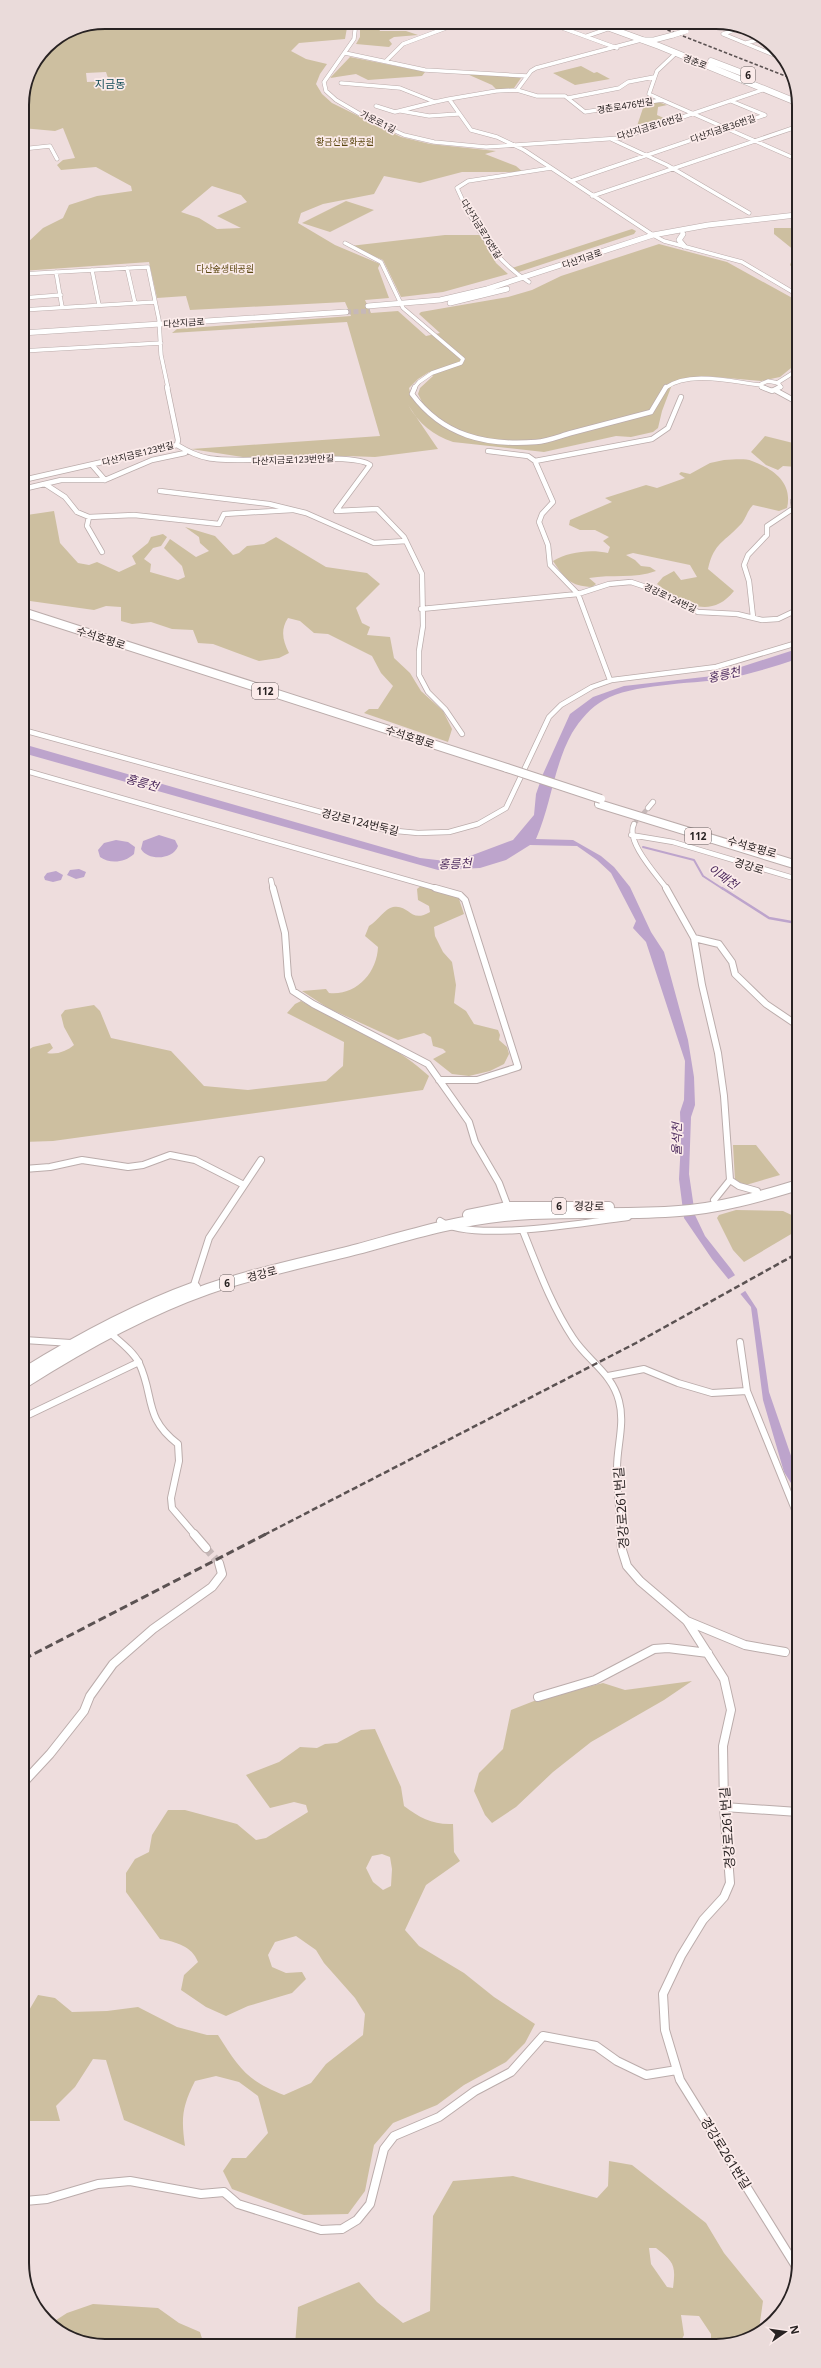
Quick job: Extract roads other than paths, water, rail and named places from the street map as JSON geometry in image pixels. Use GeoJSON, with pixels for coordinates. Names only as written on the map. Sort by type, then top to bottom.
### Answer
{"type":"FeatureCollection","features":[{"type":"Feature","properties":{"kind":"highway","name":"수석호평로"},"geometry":{"type":"LineString","coordinates":[[29,614],[600,802],[792,863]]}},
{"type":"Feature","properties":{"kind":"highway","name":"수석호평로"},"geometry":{"type":"LineString","coordinates":[[29,620],[506,771]]}},
{"type":"Feature","properties":{"kind":"highway","name":"수석호평로"},"geometry":{"type":"LineString","coordinates":[[600,802],[792,858]]}},
{"type":"Feature","properties":{"kind":"main road","name":"경춘로"},"geometry":{"type":"LineString","coordinates":[[613,29],[792,100]]}},
{"type":"Feature","properties":{"kind":"main road","name":"경춘로"},"geometry":{"type":"LineString","coordinates":[[623,29],[729,67],[791,94]]}},
{"type":"Feature","properties":{"kind":"main road","name":"경강로"},"geometry":{"type":"LineString","coordinates":[[711,1203],[792,1180]]}},
{"type":"Feature","properties":{"kind":"main road","name":"경강로"},"geometry":{"type":"LineString","coordinates":[[29,1380],[106,1330],[153,1302],[242,1272],[444,1224],[527,1214],[658,1213],[792,1186]]}},
{"type":"Feature","properties":{"kind":"main road","name":"경강로"},"geometry":{"type":"LineString","coordinates":[[29,1370],[71,1343],[232,1281],[508,1207],[680,1208]]}},
{"type":"Feature","properties":{"kind":"street","name":"가운로1길"},"geometry":{"type":"LineString","coordinates":[[355,29],[354,39],[324,82],[326,91],[336,100],[374,121],[404,135],[434,142],[476,146],[515,146]]}},
{"type":"Feature","properties":{"kind":"street"},"geometry":{"type":"LineString","coordinates":[[386,61],[403,44],[443,29]]}},
{"type":"Feature","properties":{"kind":"street"},"geometry":{"type":"LineString","coordinates":[[566,29],[617,48]]}},
{"type":"Feature","properties":{"kind":"street"},"geometry":{"type":"LineString","coordinates":[[587,36],[607,29]]}},
{"type":"Feature","properties":{"kind":"street"},"geometry":{"type":"LineString","coordinates":[[517,90],[527,76],[536,68],[617,48],[641,40],[654,40],[688,29]]}},
{"type":"Feature","properties":{"kind":"street"},"geometry":{"type":"LineString","coordinates":[[732,31],[723,34],[772,54]]}},
{"type":"Feature","properties":{"kind":"street"},"geometry":{"type":"LineString","coordinates":[[746,43],[755,41]]}},
{"type":"Feature","properties":{"kind":"street"},"geometry":{"type":"LineString","coordinates":[[345,53],[428,70],[527,76]]}},
{"type":"Feature","properties":{"kind":"street","name":"경춘로476번길"},"geometry":{"type":"LineString","coordinates":[[662,100],[649,94],[660,64],[675,54]]}},
{"type":"Feature","properties":{"kind":"street"},"geometry":{"type":"LineString","coordinates":[[376,106],[392,112],[401,111],[449,99],[496,91],[517,90],[537,96],[560,95],[568,98],[619,88],[628,82],[654,77]]}},
{"type":"Feature","properties":{"kind":"street"},"geometry":{"type":"LineString","coordinates":[[340,83],[396,85],[419,93],[435,102]]}},
{"type":"Feature","properties":{"kind":"street"},"geometry":{"type":"LineString","coordinates":[[662,100],[693,114],[765,89]]}},
{"type":"Feature","properties":{"kind":"street","name":"경춘로476번길"},"geometry":{"type":"LineString","coordinates":[[568,98],[582,111],[587,112],[662,100]]}},
{"type":"Feature","properties":{"kind":"street"},"geometry":{"type":"LineString","coordinates":[[449,99],[470,130],[497,138],[515,146],[653,235],[684,246],[742,262],[792,292]]}},
{"type":"Feature","properties":{"kind":"street","name":"다산지금로36번길"},"geometry":{"type":"LineString","coordinates":[[571,181],[765,115],[731,101]]}},
{"type":"Feature","properties":{"kind":"street"},"geometry":{"type":"LineString","coordinates":[[401,111],[413,115],[436,116],[458,114]]}},
{"type":"Feature","properties":{"kind":"street","name":"다산지금로16번길"},"geometry":{"type":"LineString","coordinates":[[515,146],[621,138],[693,114],[792,157]]}},
{"type":"Feature","properties":{"kind":"street"},"geometry":{"type":"LineString","coordinates":[[755,141],[792,127]]}},
{"type":"Feature","properties":{"kind":"street"},"geometry":{"type":"LineString","coordinates":[[610,138],[673,168],[750,213],[770,218]]}},
{"type":"Feature","properties":{"kind":"street","name":"다산지금로36번길"},"geometry":{"type":"LineString","coordinates":[[592,196],[755,141]]}},
{"type":"Feature","properties":{"kind":"street"},"geometry":{"type":"LineString","coordinates":[[29,148],[50,146],[57,159]]}},
{"type":"Feature","properties":{"kind":"street","name":"다산지금로76번길"},"geometry":{"type":"LineString","coordinates":[[529,282],[501,262],[470,214],[457,188],[468,181],[551,168]]}},
{"type":"Feature","properties":{"kind":"street"},"geometry":{"type":"LineString","coordinates":[[745,221],[748,219],[750,213]]}},
{"type":"Feature","properties":{"kind":"street","name":"다산지금로"},"geometry":{"type":"LineString","coordinates":[[402,306],[458,296],[523,278],[653,235],[792,215]]}},
{"type":"Feature","properties":{"kind":"street","name":"다산지금로"},"geometry":{"type":"LineString","coordinates":[[369,308],[463,301],[529,282],[659,238],[722,227],[792,220]]}},
{"type":"Feature","properties":{"kind":"street"},"geometry":{"type":"LineString","coordinates":[[683,234],[680,240],[684,246]]}},
{"type":"Feature","properties":{"kind":"street"},"geometry":{"type":"LineString","coordinates":[[345,243],[355,250],[377,258],[382,262],[402,306],[463,359],[461,363],[420,381],[414,388],[412,394],[414,398],[447,428],[472,438],[537,442],[642,416],[656,407],[664,389],[675,382],[698,379],[761,385],[768,381],[777,382],[792,373]]}},
{"type":"Feature","properties":{"kind":"street","name":"다산지금로123번길"},"geometry":{"type":"LineString","coordinates":[[29,479],[177,445],[161,355],[156,302],[148,267],[127,268]]}},
{"type":"Feature","properties":{"kind":"street"},"geometry":{"type":"LineString","coordinates":[[29,274],[127,268],[136,303]]}},
{"type":"Feature","properties":{"kind":"street"},"geometry":{"type":"LineString","coordinates":[[92,270],[99,305]]}},
{"type":"Feature","properties":{"kind":"street"},"geometry":{"type":"LineString","coordinates":[[56,272],[62,307]]}},
{"type":"Feature","properties":{"kind":"street"},"geometry":{"type":"LineString","coordinates":[[29,297],[61,295]]}},
{"type":"Feature","properties":{"kind":"street"},"geometry":{"type":"LineString","coordinates":[[29,309],[156,302]]}},
{"type":"Feature","properties":{"kind":"street","name":"다산지금로"},"geometry":{"type":"LineString","coordinates":[[29,332],[159,322],[346,310]]}},
{"type":"Feature","properties":{"kind":"street","name":"다산지금로"},"geometry":{"type":"LineString","coordinates":[[29,328],[159,322]]}},
{"type":"Feature","properties":{"kind":"street"},"geometry":{"type":"LineString","coordinates":[[29,352],[161,343]]}},
{"type":"Feature","properties":{"kind":"street"},"geometry":{"type":"LineString","coordinates":[[761,385],[765,390],[775,390],[781,387],[777,382]]}},
{"type":"Feature","properties":{"kind":"street"},"geometry":{"type":"LineString","coordinates":[[775,390],[792,400]]}},
{"type":"Feature","properties":{"kind":"street"},"geometry":{"type":"LineString","coordinates":[[535,461],[652,439],[668,428],[681,397]]}},
{"type":"Feature","properties":{"kind":"street"},"geometry":{"type":"LineString","coordinates":[[177,445],[185,453]]}},
{"type":"Feature","properties":{"kind":"street"},"geometry":{"type":"LineString","coordinates":[[488,450],[528,456],[535,461],[553,502],[552,506],[539,518],[539,522],[548,545],[550,566],[578,594],[610,680]]}},
{"type":"Feature","properties":{"kind":"street"},"geometry":{"type":"LineString","coordinates":[[29,488],[61,480],[105,480],[152,460],[185,453]]}},
{"type":"Feature","properties":{"kind":"street","name":"다산지금로123번안길"},"geometry":{"type":"LineString","coordinates":[[185,453],[255,462],[338,458],[368,463],[370,465],[336,511],[377,509],[406,541],[422,574],[421,608],[423,626],[419,651],[419,675],[428,692],[445,709],[462,734]]}},
{"type":"Feature","properties":{"kind":"street"},"geometry":{"type":"LineString","coordinates":[[92,465],[105,480]]}},
{"type":"Feature","properties":{"kind":"street"},"geometry":{"type":"LineString","coordinates":[[45,484],[66,497],[77,512],[89,517],[134,515],[219,524],[224,514],[292,510]]}},
{"type":"Feature","properties":{"kind":"street"},"geometry":{"type":"LineString","coordinates":[[160,491],[253,501],[306,513],[344,528],[374,543],[406,541]]}},
{"type":"Feature","properties":{"kind":"street"},"geometry":{"type":"LineString","coordinates":[[753,617],[749,581],[744,570],[745,560],[766,535],[767,526],[788,514],[792,510]]}},
{"type":"Feature","properties":{"kind":"street"},"geometry":{"type":"LineString","coordinates":[[89,517],[86,526],[102,552]]}},
{"type":"Feature","properties":{"kind":"street","name":"경강로124번길"},"geometry":{"type":"LineString","coordinates":[[421,608],[578,594],[609,584],[631,582],[652,589],[698,612],[753,617],[762,620],[778,619],[792,612]]}},
{"type":"Feature","properties":{"kind":"street","name":"경강로124번둑길"},"geometry":{"type":"LineString","coordinates":[[29,732],[386,830],[409,834],[451,832],[470,828],[492,818],[506,808],[549,717],[561,705],[592,687],[610,680],[716,667],[792,644]]}},
{"type":"Feature","properties":{"kind":"street"},"geometry":{"type":"LineString","coordinates":[[29,772],[460,894],[464,900],[518,1067],[477,1080],[439,1080]]}},
{"type":"Feature","properties":{"kind":"street"},"geometry":{"type":"LineString","coordinates":[[648,808],[653,802]]}},
{"type":"Feature","properties":{"kind":"street"},"geometry":{"type":"LineString","coordinates":[[634,824],[631,830],[631,835],[694,938],[702,985],[718,1053],[724,1096],[730,1180],[711,1203]]}},
{"type":"Feature","properties":{"kind":"street","name":"경강로"},"geometry":{"type":"LineString","coordinates":[[631,835],[666,840],[765,872],[792,878]]}},
{"type":"Feature","properties":{"kind":"street"},"geometry":{"type":"LineString","coordinates":[[271,880],[285,933],[288,976],[293,991],[313,1004],[397,1046],[428,1064],[469,1122],[475,1142],[499,1183],[508,1207]]}},
{"type":"Feature","properties":{"kind":"street"},"geometry":{"type":"LineString","coordinates":[[694,938],[719,944],[732,962],[735,974],[766,1004],[792,1022]]}},
{"type":"Feature","properties":{"kind":"street"},"geometry":{"type":"LineString","coordinates":[[29,1169],[50,1167],[82,1160],[128,1167],[143,1165],[170,1156],[195,1160],[244,1185]]}},
{"type":"Feature","properties":{"kind":"street"},"geometry":{"type":"LineString","coordinates":[[193,1288],[209,1238],[261,1160]]}},
{"type":"Feature","properties":{"kind":"street"},"geometry":{"type":"LineString","coordinates":[[730,1180],[739,1186],[757,1191]]}},
{"type":"Feature","properties":{"kind":"street","name":"경강로"},"geometry":{"type":"LineString","coordinates":[[444,1224],[457,1229],[523,1231],[658,1213]]}},
{"type":"Feature","properties":{"kind":"street","name":"경강로261번길"},"geometry":{"type":"LineString","coordinates":[[523,1231],[548,1295],[559,1315],[574,1340],[608,1376],[619,1400],[622,1414],[617,1467],[622,1550],[627,1566],[640,1581],[687,1621],[724,1680],[731,1710],[723,1746],[724,1807],[730,1883],[724,1897],[703,1920],[681,1956],[664,1994],[665,2030],[680,2080],[792,2260]]}},
{"type":"Feature","properties":{"kind":"street"},"geometry":{"type":"LineString","coordinates":[[106,1330],[139,1362],[154,1417],[164,1435],[178,1444],[179,1461],[171,1498],[172,1508],[206,1548]]}},
{"type":"Feature","properties":{"kind":"street"},"geometry":{"type":"LineString","coordinates":[[29,1340],[71,1343]]}},
{"type":"Feature","properties":{"kind":"street"},"geometry":{"type":"LineString","coordinates":[[740,1342],[747,1391],[792,1502]]}},
{"type":"Feature","properties":{"kind":"street"},"geometry":{"type":"LineString","coordinates":[[29,1415],[139,1362]]}},
{"type":"Feature","properties":{"kind":"street"},"geometry":{"type":"LineString","coordinates":[[608,1376],[644,1369],[678,1383],[712,1393],[747,1391]]}},
{"type":"Feature","properties":{"kind":"street"},"geometry":{"type":"LineString","coordinates":[[29,1777],[50,1754],[84,1711],[90,1696],[113,1664],[153,1629],[212,1587],[222,1574],[219,1563]]}},
{"type":"Feature","properties":{"kind":"street"},"geometry":{"type":"LineString","coordinates":[[687,1621],[745,1644],[785,1652]]}},
{"type":"Feature","properties":{"kind":"street"},"geometry":{"type":"LineString","coordinates":[[538,1697],[584,1686],[616,1671],[653,1649],[664,1647],[700,1654],[708,1653]]}},
{"type":"Feature","properties":{"kind":"street"},"geometry":{"type":"LineString","coordinates":[[724,1807],[792,1812]]}},
{"type":"Feature","properties":{"kind":"street"},"geometry":{"type":"LineString","coordinates":[[29,2201],[47,2199],[98,2184],[130,2182],[201,2194],[224,2192],[238,2204],[321,2230],[342,2229],[357,2220],[370,2204],[384,2149],[394,2136],[439,2117],[475,2091],[511,2072],[543,2036],[596,2046],[617,2061],[646,2075],[677,2070]]}},
{"type":"Feature","properties":{"kind":"water","name":"홍릉천"},"geometry":{"type":"Polygon","coordinates":[[[792,651],[792,660],[742,675],[710,681],[662,685],[629,691],[599,703],[586,714],[572,733],[566,745],[536,839],[573,840],[601,856],[614,867],[630,887],[651,932],[664,952],[688,1040],[694,1077],[695,1105],[691,1117],[689,1174],[695,1215],[705,1236],[731,1269],[757,1309],[769,1392],[792,1459],[792,1485],[784,1472],[763,1400],[751,1307],[712,1259],[684,1218],[679,1179],[681,1141],[680,1112],[684,1100],[685,1061],[646,942],[633,928],[636,921],[611,873],[597,860],[577,846],[530,845],[506,860],[480,868],[438,870],[29,755],[29,746],[420,858],[454,862],[513,840],[534,815],[536,794],[543,774],[570,714],[593,697],[624,686],[713,676],[792,651]]]}},
{"type":"Feature","properties":{"kind":"water"},"geometry":{"type":"Polygon","coordinates":[[[159,835],[175,840],[178,846],[175,851],[166,856],[160,857],[149,856],[144,853],[141,849],[143,841],[159,835]]]}},
{"type":"Feature","properties":{"kind":"water"},"geometry":{"type":"Polygon","coordinates":[[[116,840],[128,842],[135,847],[134,854],[117,862],[108,861],[100,857],[98,850],[104,843],[116,840]]]}},
{"type":"Feature","properties":{"kind":"water"},"geometry":{"type":"Polygon","coordinates":[[[79,869],[86,872],[84,877],[76,879],[67,875],[70,870],[79,869]]]}},
{"type":"Feature","properties":{"kind":"water"},"geometry":{"type":"Polygon","coordinates":[[[56,871],[63,875],[61,880],[53,882],[45,880],[44,877],[47,873],[56,871]]]}},
{"type":"Feature","properties":{"kind":"waterway","name":"이패천"},"geometry":{"type":"LineString","coordinates":[[643,847],[694,860],[703,876],[723,889]]}},
{"type":"Feature","properties":{"kind":"waterway","name":"이패천"},"geometry":{"type":"LineString","coordinates":[[722,888],[769,918],[792,922]]}},
{"type":"Feature","properties":{"kind":"tunnel"},"geometry":{"type":"LineString","coordinates":[[346,312],[370,311]]}},
{"type":"Feature","properties":{"kind":"tunnel"},"geometry":{"type":"LineString","coordinates":[[634,824],[648,808]]}},
{"type":"Feature","properties":{"kind":"tunnel"},"geometry":{"type":"LineString","coordinates":[[206,1548],[219,1563]]}},
{"type":"Feature","properties":{"kind":"railway"},"geometry":{"type":"LineString","coordinates":[[665,29],[786,76]]}},
{"type":"Feature","properties":{"kind":"railway"},"geometry":{"type":"LineString","coordinates":[[264,1535],[636,1343],[792,1256]]}},
{"type":"Feature","properties":{"kind":"railway"},"geometry":{"type":"LineString","coordinates":[[29,1656],[266,1534]]}},
{"type":"Feature","properties":{"kind":"district","name":"지금동"},"geometry":{"type":"Point","coordinates":[110,84]}},
{"type":"Feature","properties":{"kind":"park label","name":"황금산문화공원"},"geometry":{"type":"Point","coordinates":[345,142]}},
{"type":"Feature","properties":{"kind":"park label","name":"다산숲생태공원"},"geometry":{"type":"Point","coordinates":[225,269]}},
{"type":"Feature","properties":{"kind":"water label","name":"율석천"},"geometry":{"type":"Point","coordinates":[677,1139]}}]}
